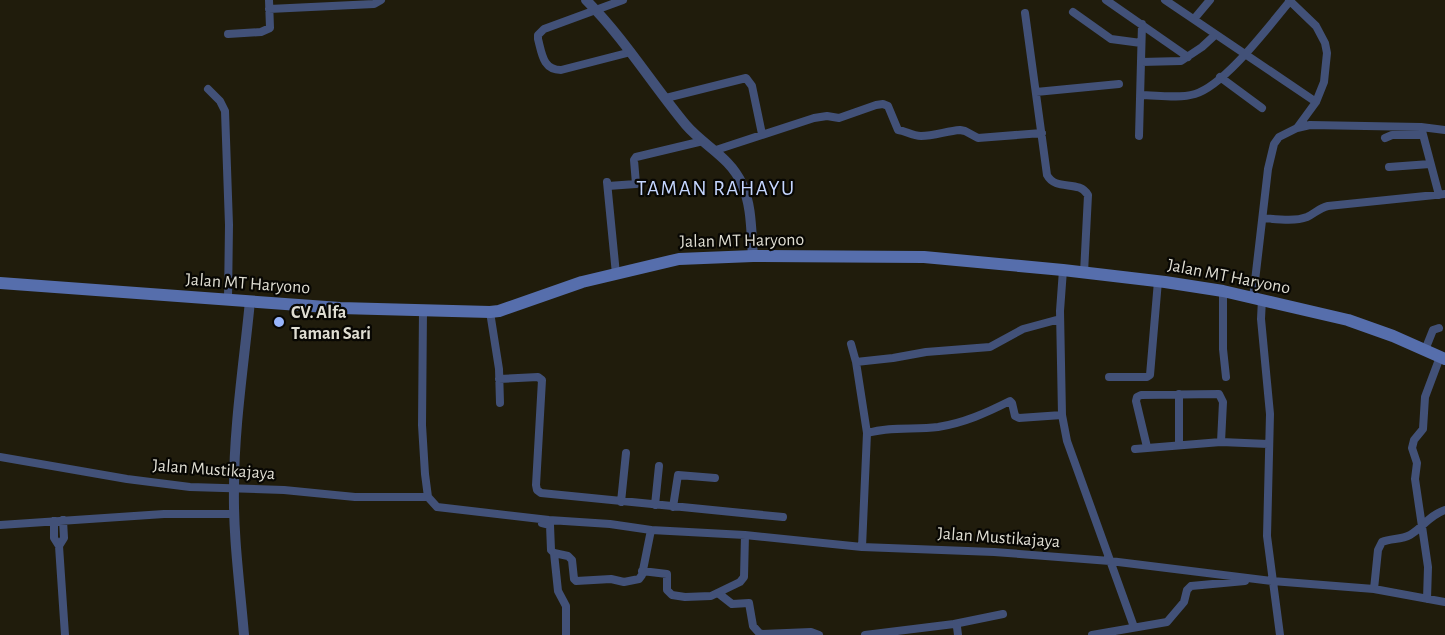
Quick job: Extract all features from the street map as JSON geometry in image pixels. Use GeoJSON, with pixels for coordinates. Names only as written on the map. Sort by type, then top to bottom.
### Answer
{"type":"FeatureCollection","features":[{"type":"Feature","properties":{"kind":"main road","name":"Jalan MT Haryono"},"geometry":{"type":"LineString","coordinates":[[0,283],[340,308],[490,312],[499,311],[574,284],[679,259],[753,256],[924,257],[1063,270],[1222,291],[1348,320],[1393,336],[1442,358]]}},
{"type":"Feature","properties":{"kind":"street"},"geometry":{"type":"LineString","coordinates":[[228,34],[267,30],[270,25],[269,5],[374,4],[381,0]]}},
{"type":"Feature","properties":{"kind":"street"},"geometry":{"type":"LineString","coordinates":[[586,0],[631,52],[688,128],[716,150],[736,174],[746,195],[753,256]]}},
{"type":"Feature","properties":{"kind":"street"},"geometry":{"type":"LineString","coordinates":[[623,0],[543,29],[538,39],[546,65],[553,69],[561,70],[631,52]]}},
{"type":"Feature","properties":{"kind":"street"},"geometry":{"type":"LineString","coordinates":[[1106,0],[1188,57]]}},
{"type":"Feature","properties":{"kind":"street"},"geometry":{"type":"LineString","coordinates":[[1165,0],[1316,102]]}},
{"type":"Feature","properties":{"kind":"street"},"geometry":{"type":"LineString","coordinates":[[1194,19],[1210,0]]}},
{"type":"Feature","properties":{"kind":"street"},"geometry":{"type":"LineString","coordinates":[[1140,95],[1194,95],[1203,91],[1233,67],[1290,1],[1316,26],[1325,43],[1327,53],[1324,82],[1316,102],[1297,128]]}},
{"type":"Feature","properties":{"kind":"street"},"geometry":{"type":"LineString","coordinates":[[1073,12],[1110,39],[1141,43]]}},
{"type":"Feature","properties":{"kind":"street"},"geometry":{"type":"LineString","coordinates":[[1025,13],[1046,170],[1050,180],[1058,185],[1079,187],[1084,189],[1088,195],[1084,273]]}},
{"type":"Feature","properties":{"kind":"street"},"geometry":{"type":"LineString","coordinates":[[1139,136],[1142,24]]}},
{"type":"Feature","properties":{"kind":"street"},"geometry":{"type":"LineString","coordinates":[[1141,62],[1181,61],[1215,35]]}},
{"type":"Feature","properties":{"kind":"street"},"geometry":{"type":"LineString","coordinates":[[1220,77],[1262,108]]}},
{"type":"Feature","properties":{"kind":"street"},"geometry":{"type":"LineString","coordinates":[[666,98],[746,78],[752,86],[762,134]]}},
{"type":"Feature","properties":{"kind":"street"},"geometry":{"type":"LineString","coordinates":[[1036,92],[1119,84]]}},
{"type":"Feature","properties":{"kind":"street"},"geometry":{"type":"LineString","coordinates":[[208,89],[220,101],[225,111],[229,225],[228,299]]}},
{"type":"Feature","properties":{"kind":"street"},"geometry":{"type":"LineString","coordinates":[[716,150],[813,118],[827,116],[839,118],[880,104],[888,106],[898,130],[907,131],[915,136],[960,130],[965,130],[978,138],[1042,134]]}},
{"type":"Feature","properties":{"kind":"street"},"geometry":{"type":"LineString","coordinates":[[1280,635],[1267,536],[1270,414],[1257,299],[1268,170],[1274,144],[1279,137],[1310,124],[1422,131]]}},
{"type":"Feature","properties":{"kind":"street"},"geometry":{"type":"LineString","coordinates":[[1385,138],[1422,131],[1445,130]]}},
{"type":"Feature","properties":{"kind":"street"},"geometry":{"type":"LineString","coordinates":[[1263,218],[1296,219],[1310,216],[1320,208],[1328,206],[1442,195],[1430,164],[1422,131]]}},
{"type":"Feature","properties":{"kind":"street"},"geometry":{"type":"LineString","coordinates":[[616,274],[608,184],[636,184],[634,160],[636,157],[703,141]]}},
{"type":"Feature","properties":{"kind":"street"},"geometry":{"type":"LineString","coordinates":[[1389,167],[1430,164]]}},
{"type":"Feature","properties":{"kind":"street"},"geometry":{"type":"LineString","coordinates":[[1063,270],[1060,319],[1062,415],[1067,441],[1134,627]]}},
{"type":"Feature","properties":{"kind":"street"},"geometry":{"type":"LineString","coordinates":[[1109,376],[1147,377],[1150,375],[1158,281]]}},
{"type":"Feature","properties":{"kind":"street"},"geometry":{"type":"LineString","coordinates":[[1222,291],[1226,377]]}},
{"type":"Feature","properties":{"kind":"street"},"geometry":{"type":"LineString","coordinates":[[244,635],[234,490],[238,412],[250,301]]}},
{"type":"Feature","properties":{"kind":"street"},"geometry":{"type":"LineString","coordinates":[[423,310],[423,450],[431,500],[437,510],[445,512],[550,525],[551,549],[554,553],[558,591],[566,606],[566,635]]}},
{"type":"Feature","properties":{"kind":"street"},"geometry":{"type":"LineString","coordinates":[[490,312],[500,403]]}},
{"type":"Feature","properties":{"kind":"street"},"geometry":{"type":"LineString","coordinates":[[856,362],[926,352],[990,347],[1023,328],[1060,319]]}},
{"type":"Feature","properties":{"kind":"street"},"geometry":{"type":"LineString","coordinates":[[1425,350],[1433,330],[1439,328]]}},
{"type":"Feature","properties":{"kind":"street"},"geometry":{"type":"LineString","coordinates":[[851,344],[867,433],[862,546]]}},
{"type":"Feature","properties":{"kind":"street"},"geometry":{"type":"LineString","coordinates":[[1427,599],[1428,567],[1415,479],[1417,463],[1412,448],[1414,440],[1423,429],[1425,397],[1442,358]]}},
{"type":"Feature","properties":{"kind":"street"},"geometry":{"type":"LineString","coordinates":[[499,379],[538,377],[542,380],[536,485],[539,492],[783,517]]}},
{"type":"Feature","properties":{"kind":"street"},"geometry":{"type":"LineString","coordinates":[[1179,394],[1179,445]]}},
{"type":"Feature","properties":{"kind":"street"},"geometry":{"type":"LineString","coordinates":[[1147,447],[1137,397],[1219,394],[1221,396],[1221,442]]}},
{"type":"Feature","properties":{"kind":"street"},"geometry":{"type":"LineString","coordinates":[[867,433],[903,427],[922,428],[957,423],[975,418],[1010,401],[1015,416],[1019,418],[1062,415]]}},
{"type":"Feature","properties":{"kind":"street"},"geometry":{"type":"LineString","coordinates":[[1135,449],[1221,442],[1268,444]]}},
{"type":"Feature","properties":{"kind":"street"},"geometry":{"type":"LineString","coordinates":[[621,502],[626,453]]}},
{"type":"Feature","properties":{"kind":"street","name":"Jalan Mustikajaya"},"geometry":{"type":"LineString","coordinates":[[0,458],[137,480],[234,490],[284,490],[356,497],[431,500],[446,509],[651,530],[1110,561],[1272,581],[1374,589],[1445,602]]}},
{"type":"Feature","properties":{"kind":"street"},"geometry":{"type":"LineString","coordinates":[[655,505],[659,466]]}},
{"type":"Feature","properties":{"kind":"street"},"geometry":{"type":"LineString","coordinates":[[674,507],[678,475],[716,478]]}},
{"type":"Feature","properties":{"kind":"street"},"geometry":{"type":"LineString","coordinates":[[1374,589],[1378,550],[1382,542],[1407,537],[1435,513],[1445,510]]}},
{"type":"Feature","properties":{"kind":"street"},"geometry":{"type":"LineString","coordinates":[[0,525],[164,514],[234,513]]}},
{"type":"Feature","properties":{"kind":"street"},"geometry":{"type":"LineString","coordinates":[[58,521],[54,538],[59,546],[65,635]]}},
{"type":"Feature","properties":{"kind":"street"},"geometry":{"type":"LineString","coordinates":[[554,553],[571,558],[576,581],[610,579],[631,582],[640,577],[651,530]]}},
{"type":"Feature","properties":{"kind":"street"},"geometry":{"type":"LineString","coordinates":[[642,571],[667,574],[667,590],[672,595],[698,598],[718,593],[740,582],[744,577],[745,535]]}},
{"type":"Feature","properties":{"kind":"street"},"geometry":{"type":"LineString","coordinates":[[1092,635],[1167,622],[1184,602],[1191,586],[1258,579]]}},
{"type":"Feature","properties":{"kind":"street"},"geometry":{"type":"LineString","coordinates":[[718,593],[732,604],[749,603],[753,626],[760,634],[811,632],[819,635]]}},
{"type":"Feature","properties":{"kind":"street"},"geometry":{"type":"LineString","coordinates":[[866,635],[954,624],[1003,614]]}},
{"type":"Feature","properties":{"kind":"street"},"geometry":{"type":"LineString","coordinates":[[954,624],[958,635]]}},
{"type":"Feature","properties":{"kind":"place","name":"CV. Alfa Taman Sari"},"geometry":{"type":"Point","coordinates":[279,322]}},
{"type":"Feature","properties":{"kind":"district","name":"TAMAN RAHAYU"},"geometry":{"type":"Point","coordinates":[716,188]}}]}
